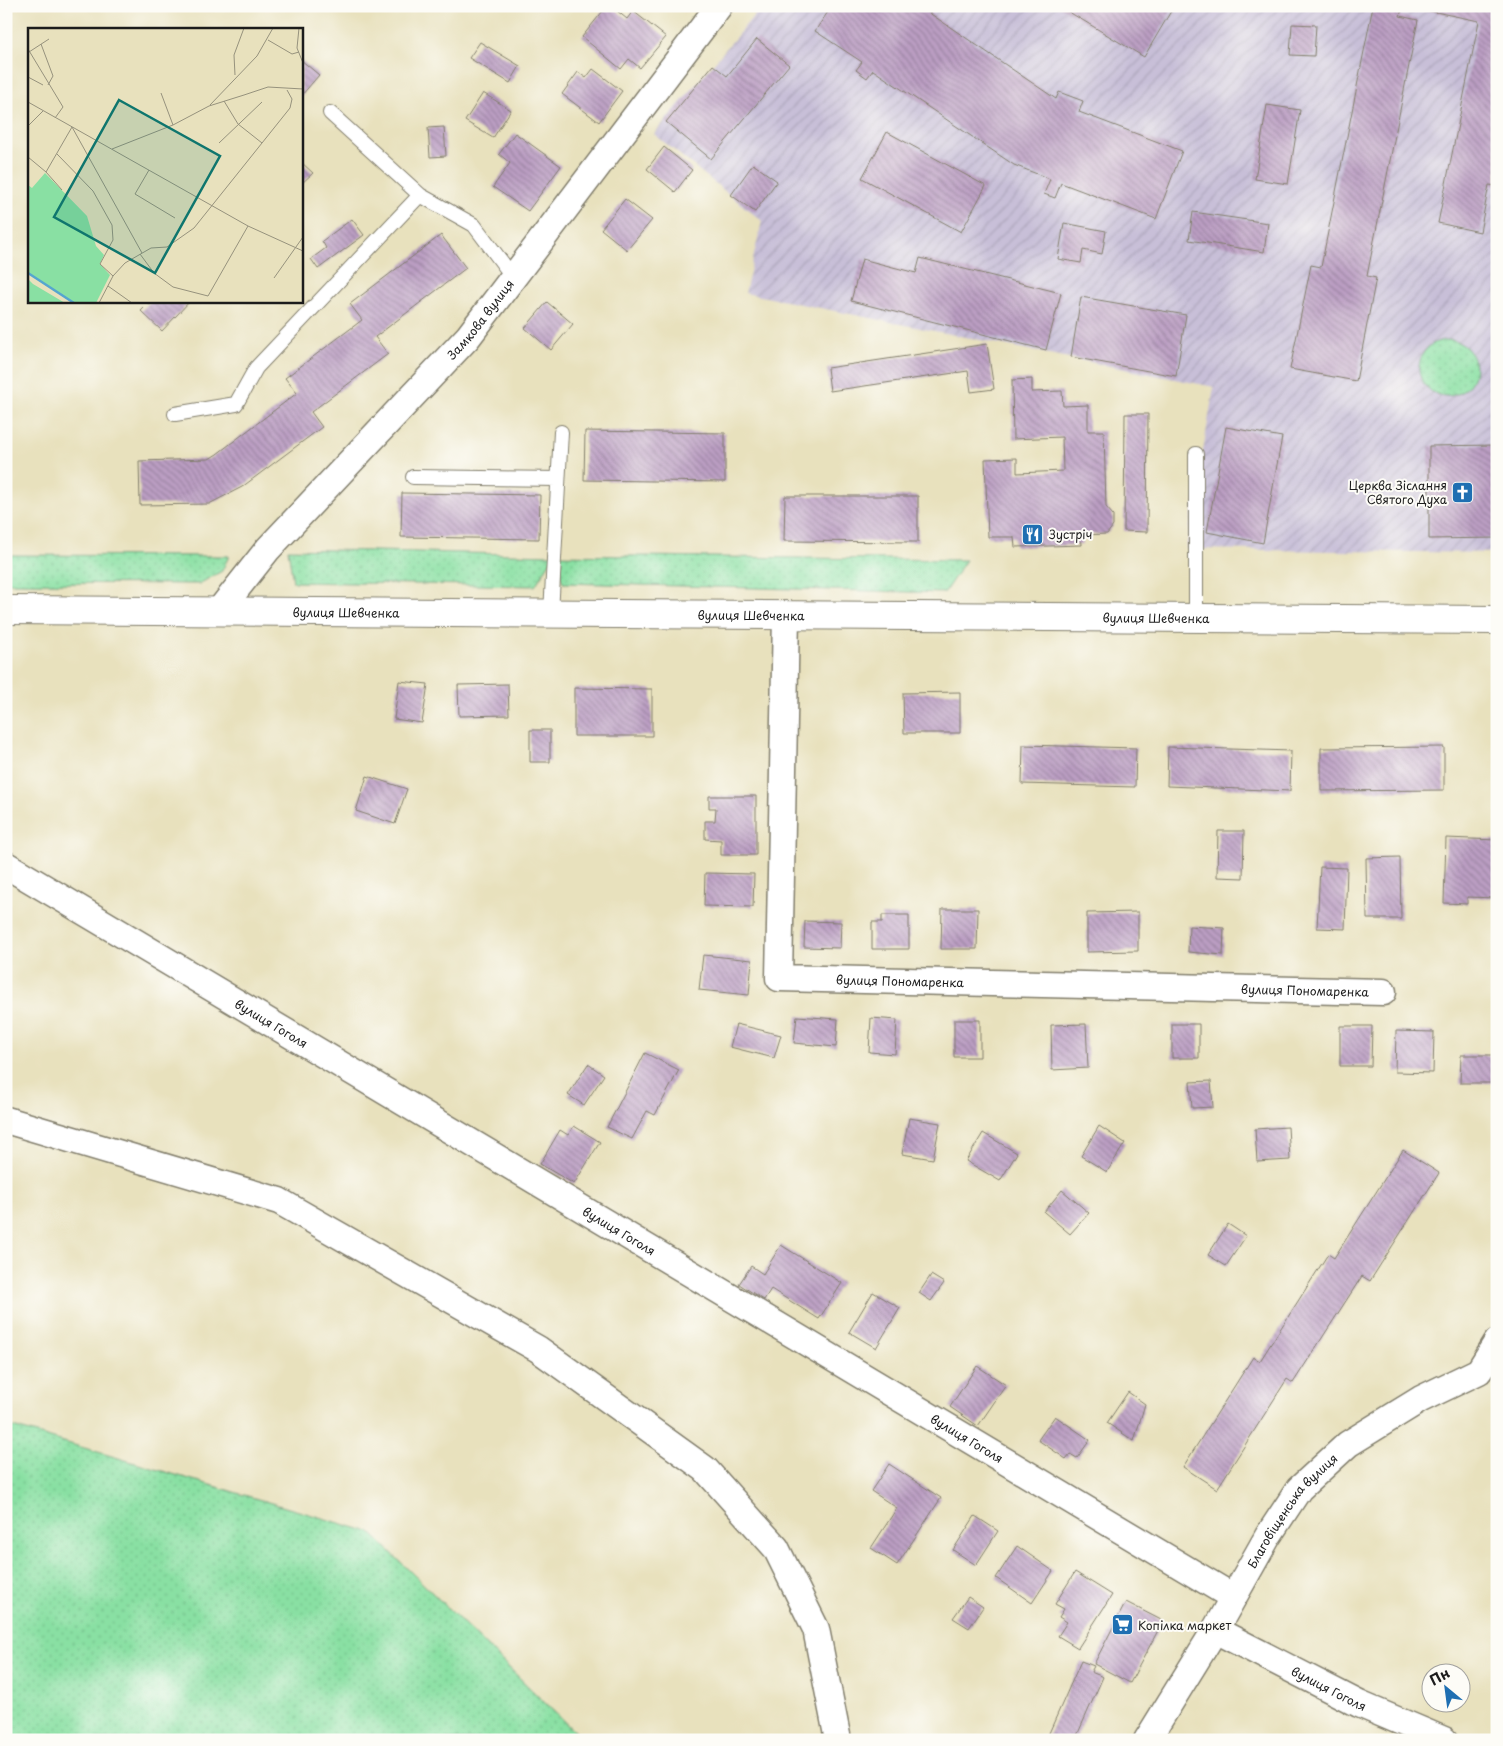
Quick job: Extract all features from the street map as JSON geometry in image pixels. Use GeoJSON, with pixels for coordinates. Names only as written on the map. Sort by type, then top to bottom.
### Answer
{"type":"FeatureCollection","features":[{"type":"Feature","properties":{"kind":"main road","name":"вулиця Шевченка"},"geometry":{"type":"LineString","coordinates":[[6,610],[1497,620]]}},
{"type":"Feature","properties":{"kind":"street","name":"Замкова вулиця"},"geometry":{"type":"LineString","coordinates":[[220,611],[268,549],[468,336],[719,6]]}},
{"type":"Feature","properties":{"kind":"street","name":"вулиця Пономаренка"},"geometry":{"type":"LineString","coordinates":[[786,615],[779,978],[1383,992]]}},
{"type":"Feature","properties":{"kind":"street","name":"вулиця Гоголя"},"geometry":{"type":"LineString","coordinates":[[6,864],[1233,1597]]}},
{"type":"Feature","properties":{"kind":"street"},"geometry":{"type":"LineString","coordinates":[[6,1120],[279,1200],[538,1349],[705,1469],[776,1548],[816,1630],[838,1740]]}},
{"type":"Feature","properties":{"kind":"street","name":"Благовіщенська вулиця"},"geometry":{"type":"LineString","coordinates":[[1147,1740],[1216,1630],[1268,1536],[1299,1489],[1348,1444],[1421,1399],[1479,1371],[1497,1342]]}},
{"type":"Feature","properties":{"kind":"street","name":"вулиця Гоголя"},"geometry":{"type":"LineString","coordinates":[[1216,1630],[1359,1704],[1444,1740]]}},
{"type":"Feature","properties":{"kind":"lane"},"geometry":{"type":"LineString","coordinates":[[330,113],[420,195],[474,225],[513,277]]}},
{"type":"Feature","properties":{"kind":"lane"},"geometry":{"type":"LineString","coordinates":[[175,414],[236,404],[256,368],[420,195]]}},
{"type":"Feature","properties":{"kind":"lane"},"geometry":{"type":"LineString","coordinates":[[551,613],[561,432]]}},
{"type":"Feature","properties":{"kind":"lane"},"geometry":{"type":"LineString","coordinates":[[1196,454],[1196,617]]}},
{"type":"Feature","properties":{"kind":"lane"},"geometry":{"type":"LineString","coordinates":[[413,477],[558,479]]}},
{"type":"Feature","properties":{"kind":"shaded area"},"geometry":{"type":"Polygon","coordinates":[[[762,6],[1497,6],[1497,553],[1186,549],[1214,387],[745,293],[762,221],[654,134],[762,6]]]}},
{"type":"Feature","properties":{"kind":"green space"},"geometry":{"type":"Polygon","coordinates":[[[1447,340],[1458,342],[1467,348],[1473,357],[1475,368],[1473,379],[1467,388],[1458,394],[1447,396],[1436,394],[1427,388],[1421,379],[1419,368],[1421,357],[1427,348],[1436,342],[1447,340]]]}},
{"type":"Feature","properties":{"kind":"green space"},"geometry":{"type":"Polygon","coordinates":[[[288,549],[554,555],[966,560],[944,593],[563,583],[554,556],[535,586],[293,582],[288,549]]]}},
{"type":"Feature","properties":{"kind":"green space"},"geometry":{"type":"Polygon","coordinates":[[[6,555],[229,556],[222,571],[199,584],[6,583],[6,555]]]}},
{"type":"Feature","properties":{"kind":"green space"},"geometry":{"type":"Polygon","coordinates":[[[6,1425],[370,1532],[583,1740],[6,1740],[6,1425]]]}},
{"type":"Feature","properties":{"kind":"building"},"geometry":{"type":"Polygon","coordinates":[[[607,6],[611,6],[627,19],[633,11],[666,37],[640,68],[629,59],[621,69],[582,37],[607,6]]]}},
{"type":"Feature","properties":{"kind":"building"},"geometry":{"type":"Polygon","coordinates":[[[832,6],[919,6],[1056,99],[1059,92],[1083,101],[1079,112],[1182,151],[1156,219],[1061,183],[1055,198],[1044,194],[1050,179],[1014,165],[873,70],[867,78],[856,70],[862,62],[815,31],[832,6]]]}},
{"type":"Feature","properties":{"kind":"building"},"geometry":{"type":"Polygon","coordinates":[[[1059,6],[1174,6],[1144,57],[1059,6]]]}},
{"type":"Feature","properties":{"kind":"building"},"geometry":{"type":"Polygon","coordinates":[[[1373,6],[1403,6],[1400,16],[1418,20],[1367,276],[1376,278],[1356,381],[1290,369],[1311,265],[1321,267],[1373,6]]]}},
{"type":"Feature","properties":{"kind":"building"},"geometry":{"type":"Polygon","coordinates":[[[1406,6],[1497,6],[1497,186],[1489,185],[1480,232],[1438,223],[1479,21],[1406,6]]]}},
{"type":"Feature","properties":{"kind":"building"},"geometry":{"type":"Polygon","coordinates":[[[1292,24],[1316,25],[1314,56],[1290,55],[1292,24]]]}},
{"type":"Feature","properties":{"kind":"building"},"geometry":{"type":"Polygon","coordinates":[[[757,39],[789,65],[711,159],[666,122],[713,65],[727,76],[757,39]]]}},
{"type":"Feature","properties":{"kind":"building"},"geometry":{"type":"Polygon","coordinates":[[[480,42],[520,66],[510,83],[469,58],[480,42]]]}},
{"type":"Feature","properties":{"kind":"building"},"geometry":{"type":"Polygon","coordinates":[[[302,61],[319,75],[302,95],[302,61]]]}},
{"type":"Feature","properties":{"kind":"building"},"geometry":{"type":"Polygon","coordinates":[[[593,69],[622,91],[599,122],[562,94],[578,72],[586,78],[593,69]]]}},
{"type":"Feature","properties":{"kind":"building"},"geometry":{"type":"Polygon","coordinates":[[[483,93],[511,110],[493,138],[465,121],[483,93]]]}},
{"type":"Feature","properties":{"kind":"building"},"geometry":{"type":"Polygon","coordinates":[[[1267,105],[1300,110],[1288,184],[1255,179],[1267,105]]]}},
{"type":"Feature","properties":{"kind":"building"},"geometry":{"type":"Polygon","coordinates":[[[444,127],[446,156],[430,157],[428,128],[444,127]]]}},
{"type":"Feature","properties":{"kind":"building"},"geometry":{"type":"Polygon","coordinates":[[[887,132],[986,186],[961,232],[862,178],[887,132]]]}},
{"type":"Feature","properties":{"kind":"building"},"geometry":{"type":"Polygon","coordinates":[[[515,133],[561,166],[528,211],[493,187],[510,163],[499,154],[515,133]]]}},
{"type":"Feature","properties":{"kind":"building"},"geometry":{"type":"Polygon","coordinates":[[[664,147],[692,170],[675,192],[647,169],[664,147]]]}},
{"type":"Feature","properties":{"kind":"building"},"geometry":{"type":"Polygon","coordinates":[[[302,163],[313,173],[302,183],[302,163]]]}},
{"type":"Feature","properties":{"kind":"building"},"geometry":{"type":"Polygon","coordinates":[[[753,164],[777,181],[755,212],[731,195],[753,164]]]}},
{"type":"Feature","properties":{"kind":"building"},"geometry":{"type":"Polygon","coordinates":[[[625,199],[652,220],[627,250],[601,229],[625,199]]]}},
{"type":"Feature","properties":{"kind":"building"},"geometry":{"type":"Polygon","coordinates":[[[1193,212],[1268,223],[1264,252],[1189,240],[1193,212]]]}},
{"type":"Feature","properties":{"kind":"building"},"geometry":{"type":"Polygon","coordinates":[[[352,219],[364,235],[318,269],[311,259],[326,248],[322,241],[352,219]]]}},
{"type":"Feature","properties":{"kind":"building"},"geometry":{"type":"Polygon","coordinates":[[[1064,223],[1106,231],[1102,254],[1083,250],[1081,263],[1058,259],[1064,223]]]}},
{"type":"Feature","properties":{"kind":"building"},"geometry":{"type":"Polygon","coordinates":[[[441,235],[466,268],[375,337],[388,354],[311,412],[322,427],[242,487],[209,504],[140,505],[139,461],[209,459],[217,454],[297,393],[285,378],[362,320],[350,304],[441,235]]]}},
{"type":"Feature","properties":{"kind":"building"},"geometry":{"type":"Polygon","coordinates":[[[920,258],[1061,293],[1046,350],[851,301],[862,259],[916,273],[920,258]]]}},
{"type":"Feature","properties":{"kind":"building"},"geometry":{"type":"Polygon","coordinates":[[[1081,297],[1186,315],[1176,376],[1071,357],[1081,297]]]}},
{"type":"Feature","properties":{"kind":"building"},"geometry":{"type":"Polygon","coordinates":[[[150,302],[189,302],[162,331],[141,311],[150,302]]]}},
{"type":"Feature","properties":{"kind":"building"},"geometry":{"type":"Polygon","coordinates":[[[547,302],[573,324],[551,350],[525,328],[547,302]]]}},
{"type":"Feature","properties":{"kind":"building"},"geometry":{"type":"Polygon","coordinates":[[[987,344],[994,389],[971,392],[968,371],[830,391],[827,368],[987,344]]]}},
{"type":"Feature","properties":{"kind":"building"},"geometry":{"type":"Polygon","coordinates":[[[1032,379],[1032,392],[1062,391],[1063,406],[1088,405],[1088,431],[1104,431],[1106,507],[1113,515],[1113,526],[1107,534],[1081,535],[1082,545],[1015,547],[1014,537],[988,537],[985,459],[1017,458],[1017,473],[1063,471],[1062,437],[1013,439],[1012,380],[1032,379]]]}},
{"type":"Feature","properties":{"kind":"building"},"geometry":{"type":"Polygon","coordinates":[[[1125,414],[1148,414],[1147,532],[1124,531],[1125,414]]]}},
{"type":"Feature","properties":{"kind":"building"},"geometry":{"type":"Polygon","coordinates":[[[1226,427],[1282,437],[1263,543],[1207,532],[1226,427]]]}},
{"type":"Feature","properties":{"kind":"building"},"geometry":{"type":"Polygon","coordinates":[[[585,431],[725,433],[725,482],[584,480],[585,431]]]}},
{"type":"Feature","properties":{"kind":"building","name":"Церква Зіслання Святого Духа"},"geometry":{"type":"Polygon","coordinates":[[[1497,445],[1497,538],[1429,539],[1429,446],[1497,445]]]}},
{"type":"Feature","properties":{"kind":"building"},"geometry":{"type":"Polygon","coordinates":[[[402,493],[540,495],[539,539],[401,537],[402,493]]]}},
{"type":"Feature","properties":{"kind":"building"},"geometry":{"type":"Polygon","coordinates":[[[785,496],[918,496],[918,542],[784,541],[785,496]]]}},
{"type":"Feature","properties":{"kind":"building"},"geometry":{"type":"Polygon","coordinates":[[[399,681],[428,684],[422,723],[394,719],[399,681]]]}},
{"type":"Feature","properties":{"kind":"building"},"geometry":{"type":"Polygon","coordinates":[[[508,684],[509,715],[459,716],[458,685],[508,684]]]}},
{"type":"Feature","properties":{"kind":"building"},"geometry":{"type":"Polygon","coordinates":[[[574,688],[652,689],[652,736],[574,736],[574,688]]]}},
{"type":"Feature","properties":{"kind":"building"},"geometry":{"type":"Polygon","coordinates":[[[960,692],[960,733],[904,733],[903,693],[960,692]]]}},
{"type":"Feature","properties":{"kind":"building"},"geometry":{"type":"Polygon","coordinates":[[[530,730],[550,730],[550,762],[530,762],[530,730]]]}},
{"type":"Feature","properties":{"kind":"building"},"geometry":{"type":"Polygon","coordinates":[[[1023,745],[1136,748],[1135,787],[1022,784],[1023,745]]]}},
{"type":"Feature","properties":{"kind":"building"},"geometry":{"type":"Polygon","coordinates":[[[1168,747],[1291,751],[1290,791],[1167,786],[1168,747]]]}},
{"type":"Feature","properties":{"kind":"building"},"geometry":{"type":"Polygon","coordinates":[[[1444,747],[1444,790],[1321,791],[1321,748],[1444,747]]]}},
{"type":"Feature","properties":{"kind":"building"},"geometry":{"type":"Polygon","coordinates":[[[367,776],[407,789],[395,824],[356,811],[367,776]]]}},
{"type":"Feature","properties":{"kind":"building"},"geometry":{"type":"Polygon","coordinates":[[[709,796],[756,796],[756,855],[721,855],[721,840],[705,839],[705,821],[715,821],[716,808],[709,808],[709,796]]]}},
{"type":"Feature","properties":{"kind":"building"},"geometry":{"type":"Polygon","coordinates":[[[1218,831],[1244,831],[1243,878],[1217,877],[1218,831]]]}},
{"type":"Feature","properties":{"kind":"building"},"geometry":{"type":"Polygon","coordinates":[[[1446,838],[1497,840],[1497,898],[1467,897],[1467,904],[1444,903],[1446,838]]]}},
{"type":"Feature","properties":{"kind":"building"},"geometry":{"type":"Polygon","coordinates":[[[1400,857],[1401,919],[1367,919],[1366,858],[1400,857]]]}},
{"type":"Feature","properties":{"kind":"building"},"geometry":{"type":"Polygon","coordinates":[[[1320,867],[1347,868],[1345,929],[1317,928],[1320,867]]]}},
{"type":"Feature","properties":{"kind":"building"},"geometry":{"type":"Polygon","coordinates":[[[705,873],[754,874],[753,907],[704,906],[705,873]]]}},
{"type":"Feature","properties":{"kind":"building"},"geometry":{"type":"Polygon","coordinates":[[[942,909],[978,909],[977,949],[941,949],[942,909]]]}},
{"type":"Feature","properties":{"kind":"building"},"geometry":{"type":"Polygon","coordinates":[[[1138,912],[1138,951],[1087,952],[1087,913],[1138,912]]]}},
{"type":"Feature","properties":{"kind":"building"},"geometry":{"type":"Polygon","coordinates":[[[882,915],[909,915],[909,949],[872,949],[872,922],[882,922],[882,915]]]}},
{"type":"Feature","properties":{"kind":"building"},"geometry":{"type":"Polygon","coordinates":[[[805,921],[841,922],[840,948],[804,947],[805,921]]]}},
{"type":"Feature","properties":{"kind":"building"},"geometry":{"type":"Polygon","coordinates":[[[1189,926],[1224,928],[1223,955],[1188,952],[1189,926]]]}},
{"type":"Feature","properties":{"kind":"building"},"geometry":{"type":"Polygon","coordinates":[[[703,955],[752,960],[749,995],[699,990],[703,955]]]}},
{"type":"Feature","properties":{"kind":"building"},"geometry":{"type":"Polygon","coordinates":[[[797,1016],[838,1019],[836,1047],[794,1043],[797,1016]]]}},
{"type":"Feature","properties":{"kind":"building"},"geometry":{"type":"Polygon","coordinates":[[[871,1018],[897,1020],[895,1054],[869,1052],[871,1018]]]}},
{"type":"Feature","properties":{"kind":"building"},"geometry":{"type":"Polygon","coordinates":[[[954,1020],[980,1020],[980,1057],[954,1057],[954,1020]]]}},
{"type":"Feature","properties":{"kind":"building"},"geometry":{"type":"Polygon","coordinates":[[[736,1024],[781,1035],[774,1058],[730,1047],[736,1024]]]}},
{"type":"Feature","properties":{"kind":"building"},"geometry":{"type":"Polygon","coordinates":[[[1086,1024],[1088,1068],[1052,1070],[1051,1025],[1086,1024]]]}},
{"type":"Feature","properties":{"kind":"building"},"geometry":{"type":"Polygon","coordinates":[[[1172,1024],[1199,1024],[1199,1058],[1172,1058],[1172,1024]]]}},
{"type":"Feature","properties":{"kind":"building"},"geometry":{"type":"Polygon","coordinates":[[[1340,1026],[1372,1026],[1371,1066],[1340,1066],[1340,1026]]]}},
{"type":"Feature","properties":{"kind":"building"},"geometry":{"type":"Polygon","coordinates":[[[1396,1031],[1434,1032],[1433,1073],[1395,1072],[1396,1031]]]}},
{"type":"Feature","properties":{"kind":"building"},"geometry":{"type":"Polygon","coordinates":[[[645,1053],[679,1070],[655,1115],[647,1111],[632,1139],[607,1127],[645,1053]]]}},
{"type":"Feature","properties":{"kind":"building"},"geometry":{"type":"Polygon","coordinates":[[[1461,1055],[1497,1055],[1497,1083],[1460,1083],[1461,1055]]]}},
{"type":"Feature","properties":{"kind":"building"},"geometry":{"type":"Polygon","coordinates":[[[588,1064],[604,1075],[584,1105],[568,1095],[588,1064]]]}},
{"type":"Feature","properties":{"kind":"building"},"geometry":{"type":"Polygon","coordinates":[[[1211,1081],[1213,1107],[1192,1108],[1190,1082],[1211,1081]]]}},
{"type":"Feature","properties":{"kind":"building"},"geometry":{"type":"Polygon","coordinates":[[[909,1118],[940,1123],[933,1159],[902,1154],[909,1118]]]}},
{"type":"Feature","properties":{"kind":"building"},"geometry":{"type":"Polygon","coordinates":[[[574,1126],[600,1142],[574,1184],[540,1164],[560,1130],[568,1135],[574,1126]]]}},
{"type":"Feature","properties":{"kind":"building"},"geometry":{"type":"Polygon","coordinates":[[[1099,1126],[1125,1143],[1107,1172],[1081,1156],[1099,1126]]]}},
{"type":"Feature","properties":{"kind":"building"},"geometry":{"type":"Polygon","coordinates":[[[1288,1127],[1290,1160],[1257,1162],[1255,1129],[1288,1127]]]}},
{"type":"Feature","properties":{"kind":"building"},"geometry":{"type":"Polygon","coordinates":[[[983,1133],[1017,1153],[1000,1181],[966,1161],[983,1133]]]}},
{"type":"Feature","properties":{"kind":"building"},"geometry":{"type":"Polygon","coordinates":[[[1403,1150],[1439,1173],[1370,1281],[1362,1276],[1293,1383],[1287,1379],[1217,1489],[1183,1467],[1253,1357],[1260,1361],[1328,1254],[1334,1258],[1403,1150]]]}},
{"type":"Feature","properties":{"kind":"building"},"geometry":{"type":"Polygon","coordinates":[[[1062,1190],[1089,1213],[1070,1234],[1044,1212],[1062,1190]]]}},
{"type":"Feature","properties":{"kind":"building"},"geometry":{"type":"Polygon","coordinates":[[[1228,1224],[1246,1236],[1226,1266],[1208,1255],[1228,1224]]]}},
{"type":"Feature","properties":{"kind":"building"},"geometry":{"type":"Polygon","coordinates":[[[781,1245],[842,1283],[819,1319],[771,1289],[764,1300],[739,1284],[751,1266],[763,1274],[781,1245]]]}},
{"type":"Feature","properties":{"kind":"building"},"geometry":{"type":"Polygon","coordinates":[[[931,1275],[944,1283],[931,1301],[919,1293],[931,1275]]]}},
{"type":"Feature","properties":{"kind":"building"},"geometry":{"type":"Polygon","coordinates":[[[873,1292],[900,1308],[876,1348],[849,1332],[873,1292]]]}},
{"type":"Feature","properties":{"kind":"building"},"geometry":{"type":"Polygon","coordinates":[[[977,1366],[1006,1385],[978,1426],[950,1407],[977,1366]]]}},
{"type":"Feature","properties":{"kind":"building"},"geometry":{"type":"Polygon","coordinates":[[[1128,1392],[1145,1404],[1134,1441],[1107,1423],[1128,1392]]]}},
{"type":"Feature","properties":{"kind":"building"},"geometry":{"type":"Polygon","coordinates":[[[1055,1416],[1090,1440],[1077,1458],[1070,1454],[1066,1459],[1038,1440],[1055,1416]]]}},
{"type":"Feature","properties":{"kind":"building"},"geometry":{"type":"Polygon","coordinates":[[[889,1464],[941,1498],[897,1565],[871,1548],[897,1508],[871,1491],[889,1464]]]}},
{"type":"Feature","properties":{"kind":"building"},"geometry":{"type":"Polygon","coordinates":[[[975,1516],[998,1531],[976,1565],[953,1550],[975,1516]]]}},
{"type":"Feature","properties":{"kind":"building"},"geometry":{"type":"Polygon","coordinates":[[[1017,1546],[1053,1571],[1032,1603],[996,1578],[1017,1546]]]}},
{"type":"Feature","properties":{"kind":"building"},"geometry":{"type":"Polygon","coordinates":[[[1075,1572],[1112,1595],[1078,1648],[1058,1636],[1067,1622],[1059,1617],[1064,1609],[1055,1604],[1075,1572]]]}},
{"type":"Feature","properties":{"kind":"building"},"geometry":{"type":"Polygon","coordinates":[[[968,1597],[983,1607],[969,1628],[953,1618],[968,1597]]]}},
{"type":"Feature","properties":{"kind":"building"},"geometry":{"type":"Polygon","coordinates":[[[1126,1602],[1163,1621],[1130,1683],[1094,1664],[1126,1602]]]}},
{"type":"Feature","properties":{"kind":"building"},"geometry":{"type":"Polygon","coordinates":[[[1081,1661],[1094,1666],[1091,1672],[1103,1677],[1075,1740],[1046,1740],[1081,1661]]]}},
{"type":"Feature","properties":{"kind":"place","name":"Церква Зіслання Святого Духа"},"geometry":{"type":"Point","coordinates":[1463,492]}},
{"type":"Feature","properties":{"kind":"place","name":"Зустріч"},"geometry":{"type":"Point","coordinates":[1033,534]}},
{"type":"Feature","properties":{"kind":"place","name":"Копілка маркет"},"geometry":{"type":"Point","coordinates":[1122,1625]}}]}
